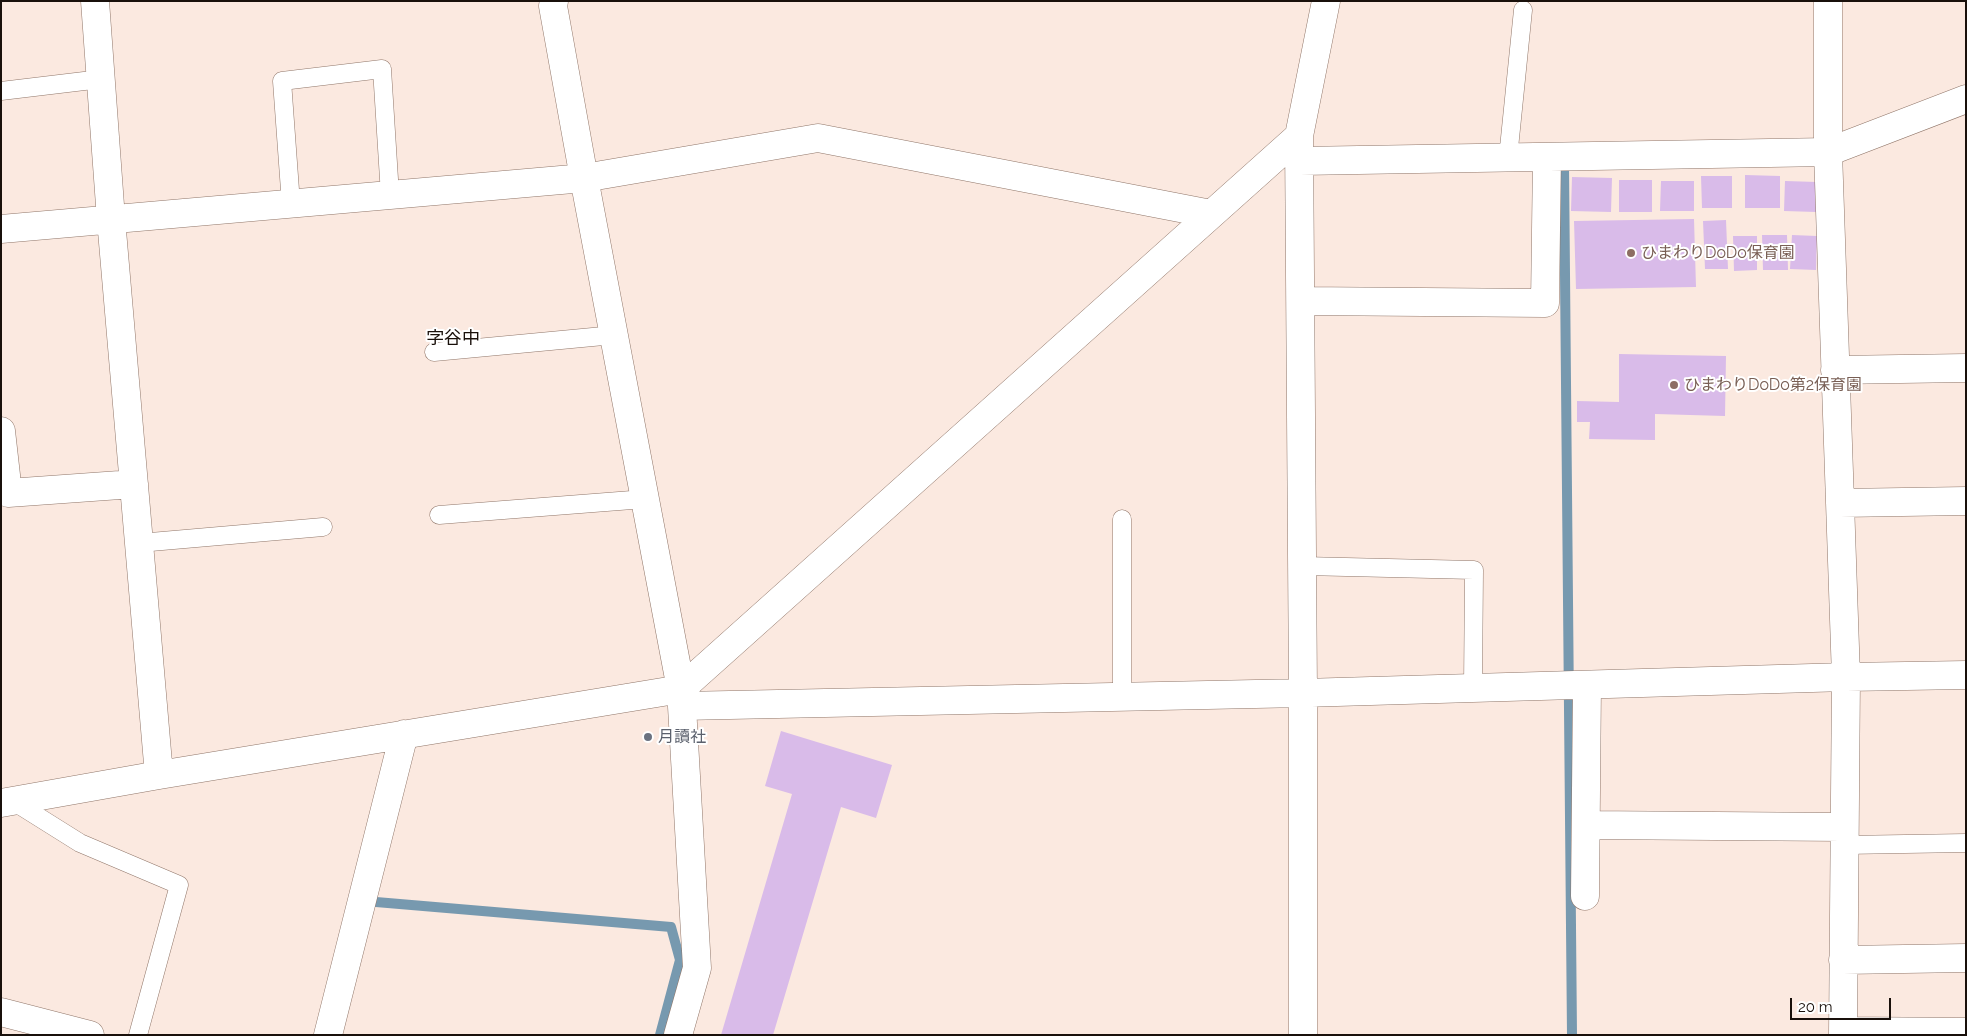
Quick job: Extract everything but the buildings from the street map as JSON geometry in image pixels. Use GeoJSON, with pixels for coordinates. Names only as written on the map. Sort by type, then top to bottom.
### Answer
{"type":"FeatureCollection","features":[{"type":"Feature","properties":{"kind":"street"},"geometry":{"type":"LineString","coordinates":[[95,1],[111,219],[159,775]]}},
{"type":"Feature","properties":{"kind":"street"},"geometry":{"type":"LineString","coordinates":[[554,1],[553,6],[584,178],[681,698],[697,968],[678,1035]]}},
{"type":"Feature","properties":{"kind":"street"},"geometry":{"type":"LineString","coordinates":[[1303,1035],[1303,566],[1299,148],[1326,1]]}},
{"type":"Feature","properties":{"kind":"street"},"geometry":{"type":"LineString","coordinates":[[1828,1],[1828,152],[1846,677],[1843,1033],[1966,1032]]}},
{"type":"Feature","properties":{"kind":"street"},"geometry":{"type":"LineString","coordinates":[[681,698],[1211,214],[1299,148],[1508,158],[1828,152],[1966,99]]}},
{"type":"Feature","properties":{"kind":"street"},"geometry":{"type":"LineString","coordinates":[[1,229],[584,178],[818,138],[1211,214]]}},
{"type":"Feature","properties":{"kind":"street"},"geometry":{"type":"LineString","coordinates":[[1301,301],[1546,303],[1547,157]]}},
{"type":"Feature","properties":{"kind":"street"},"geometry":{"type":"LineString","coordinates":[[1835,370],[1966,368]]}},
{"type":"Feature","properties":{"kind":"street"},"geometry":{"type":"LineString","coordinates":[[1,431],[8,493],[134,484]]}},
{"type":"Feature","properties":{"kind":"street"},"geometry":{"type":"LineString","coordinates":[[1840,503],[1966,501]]}},
{"type":"Feature","properties":{"kind":"street"},"geometry":{"type":"LineString","coordinates":[[7,802],[404,734],[681,698],[1122,697],[1966,675]]}},
{"type":"Feature","properties":{"kind":"street"},"geometry":{"type":"LineString","coordinates":[[1585,896],[1587,685]]}},
{"type":"Feature","properties":{"kind":"street"},"geometry":{"type":"LineString","coordinates":[[328,1035],[404,734]]}},
{"type":"Feature","properties":{"kind":"street"},"geometry":{"type":"LineString","coordinates":[[1586,825],[1844,836]]}},
{"type":"Feature","properties":{"kind":"street"},"geometry":{"type":"LineString","coordinates":[[1843,960],[1966,958]]}},
{"type":"Feature","properties":{"kind":"street"},"geometry":{"type":"LineString","coordinates":[[1,1012],[90,1035]]}},
{"type":"Feature","properties":{"kind":"lane"},"geometry":{"type":"LineString","coordinates":[[1508,158],[1523,10]]}},
{"type":"Feature","properties":{"kind":"lane"},"geometry":{"type":"LineString","coordinates":[[292,204],[282,81],[382,69],[390,195]]}},
{"type":"Feature","properties":{"kind":"lane"},"geometry":{"type":"LineString","coordinates":[[1,91],[101,79]]}},
{"type":"Feature","properties":{"kind":"lane"},"geometry":{"type":"LineString","coordinates":[[434,352],[614,335]]}},
{"type":"Feature","properties":{"kind":"lane"},"geometry":{"type":"LineString","coordinates":[[439,515],[645,499]]}},
{"type":"Feature","properties":{"kind":"lane"},"geometry":{"type":"LineString","coordinates":[[1122,519],[1122,697]]}},
{"type":"Feature","properties":{"kind":"lane"},"geometry":{"type":"LineString","coordinates":[[139,543],[323,526]]}},
{"type":"Feature","properties":{"kind":"lane"},"geometry":{"type":"LineString","coordinates":[[1303,566],[1474,570],[1473,688]]}},
{"type":"Feature","properties":{"kind":"lane"},"geometry":{"type":"LineString","coordinates":[[7,802],[80,843],[179,885],[138,1035]]}},
{"type":"Feature","properties":{"kind":"lane"},"geometry":{"type":"LineString","coordinates":[[1844,836],[1966,843]]}},
{"type":"Feature","properties":{"kind":"waterway"},"geometry":{"type":"LineString","coordinates":[[1564,165],[1572,1035]]}},
{"type":"Feature","properties":{"kind":"waterway"},"geometry":{"type":"LineString","coordinates":[[376,902],[671,927],[680,960],[660,1035]]}},
{"type":"Feature","properties":{"kind":"place","name":"ひまわりDoDo保育園"},"geometry":{"type":"Point","coordinates":[1631,253]}},
{"type":"Feature","properties":{"kind":"place","name":"ひまわりDoDo第2保育園"},"geometry":{"type":"Point","coordinates":[1674,385]}},
{"type":"Feature","properties":{"kind":"place","name":"月讀社"},"geometry":{"type":"Point","coordinates":[648,737]}},
{"type":"Feature","properties":{"kind":"district","name":"字谷中"},"geometry":{"type":"Point","coordinates":[453,339]}}]}
